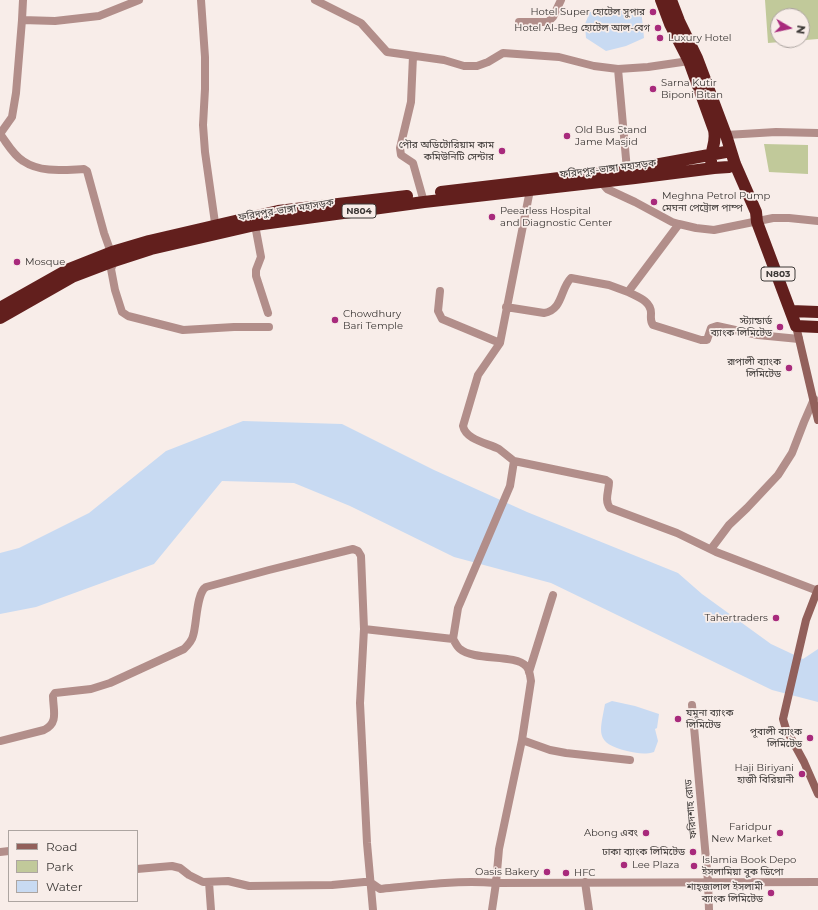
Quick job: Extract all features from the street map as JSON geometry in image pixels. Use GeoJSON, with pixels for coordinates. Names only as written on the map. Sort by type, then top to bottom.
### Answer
{"type":"FeatureCollection","features":[{"type":"Feature","properties":{"kind":"highway","name":"N803"},"geometry":{"type":"LineString","coordinates":[[661,0],[670,24],[693,60],[726,135],[735,164],[756,212],[757,222],[796,326]]}},
{"type":"Feature","properties":{"kind":"highway","name":"N803"},"geometry":{"type":"LineString","coordinates":[[672,0],[693,60],[716,135],[712,162],[734,178],[750,215],[757,222]]}},
{"type":"Feature","properties":{"kind":"highway","name":"ফরিদপুর-ভাঙ্গা মহাসড়ক"},"geometry":{"type":"LineString","coordinates":[[529,186],[601,182],[650,171],[712,162],[731,151]]}},
{"type":"Feature","properties":{"kind":"highway","name":"ফরিদপুর-ভাঙ্গা মহাসড়ক"},"geometry":{"type":"LineString","coordinates":[[712,162],[729,167],[735,164]]}},
{"type":"Feature","properties":{"kind":"highway","name":"ফরিদপুর-ভাঙ্গা মহাসড়ক"},"geometry":{"type":"LineString","coordinates":[[0,308],[19,303],[113,257],[151,249],[216,230],[279,216],[529,186],[627,170],[650,171]]}},
{"type":"Feature","properties":{"kind":"highway","name":"ফরিদপুর-ভাঙ্গা মহাসড়ক"},"geometry":{"type":"LineString","coordinates":[[216,230],[255,225],[279,216]]}},
{"type":"Feature","properties":{"kind":"highway","name":"ফরিদপুর-ভাঙ্গা মহাসড়ক"},"geometry":{"type":"LineString","coordinates":[[0,318],[19,303]]}},
{"type":"Feature","properties":{"kind":"highway"},"geometry":{"type":"LineString","coordinates":[[791,311],[818,312]]}},
{"type":"Feature","properties":{"kind":"highway"},"geometry":{"type":"LineString","coordinates":[[796,326],[818,328]]}},
{"type":"Feature","properties":{"kind":"main road"},"geometry":{"type":"LineString","coordinates":[[796,326],[818,420]]}},
{"type":"Feature","properties":{"kind":"main road"},"geometry":{"type":"LineString","coordinates":[[818,590],[806,620],[783,719],[786,729],[804,762],[818,794]]}},
{"type":"Feature","properties":{"kind":"street"},"geometry":{"type":"LineString","coordinates":[[23,0],[16,92],[12,117],[0,134],[22,160],[37,168],[53,170],[84,169],[87,171],[104,233],[113,257],[111,269],[115,290],[122,312],[128,316],[183,330],[234,327],[269,327]]}},
{"type":"Feature","properties":{"kind":"street"},"geometry":{"type":"LineString","coordinates":[[22,20],[55,21],[99,16],[139,0]]}},
{"type":"Feature","properties":{"kind":"street"},"geometry":{"type":"LineString","coordinates":[[201,0],[205,57],[205,152],[216,230]]}},
{"type":"Feature","properties":{"kind":"street"},"geometry":{"type":"LineString","coordinates":[[315,0],[361,23],[387,52],[444,60],[464,66],[477,66],[488,62],[503,53],[559,57],[594,66],[618,69],[648,67],[693,60]]}},
{"type":"Feature","properties":{"kind":"street"},"geometry":{"type":"LineString","coordinates":[[519,22],[548,22],[553,17],[561,0]]}},
{"type":"Feature","properties":{"kind":"street"},"geometry":{"type":"LineString","coordinates":[[413,56],[411,102],[400,148],[401,155],[413,163],[423,198]]}},
{"type":"Feature","properties":{"kind":"street"},"geometry":{"type":"LineString","coordinates":[[618,69],[627,170]]}},
{"type":"Feature","properties":{"kind":"street"},"geometry":{"type":"LineString","coordinates":[[726,135],[776,132],[818,132]]}},
{"type":"Feature","properties":{"kind":"street"},"geometry":{"type":"LineString","coordinates":[[601,182],[608,190],[635,202],[672,222],[696,228],[714,230],[773,218],[818,220]]}},
{"type":"Feature","properties":{"kind":"street"},"geometry":{"type":"LineString","coordinates":[[529,186],[500,343],[478,375],[463,426],[464,432],[468,436],[498,449],[514,461],[606,480],[609,482],[606,500],[607,505],[610,508],[818,590]]}},
{"type":"Feature","properties":{"kind":"street"},"geometry":{"type":"LineString","coordinates":[[628,292],[679,224]]}},
{"type":"Feature","properties":{"kind":"street"},"geometry":{"type":"LineString","coordinates":[[255,225],[261,257],[256,270],[256,276],[268,313]]}},
{"type":"Feature","properties":{"kind":"street"},"geometry":{"type":"LineString","coordinates":[[506,307],[544,313],[550,312],[555,309],[566,285],[572,278],[609,285],[628,292],[650,306],[651,322],[653,325],[701,340],[707,340],[711,328],[717,326],[758,335],[799,339]]}},
{"type":"Feature","properties":{"kind":"street"},"geometry":{"type":"LineString","coordinates":[[440,291],[438,311],[442,319],[500,343]]}},
{"type":"Feature","properties":{"kind":"street"},"geometry":{"type":"LineString","coordinates":[[711,549],[729,525],[747,508],[792,454],[814,399]]}},
{"type":"Feature","properties":{"kind":"street"},"geometry":{"type":"LineString","coordinates":[[492,910],[499,849],[522,740],[531,681],[526,666],[518,662],[470,654],[460,650],[453,639],[458,608],[510,486],[514,461]]}},
{"type":"Feature","properties":{"kind":"street"},"geometry":{"type":"LineString","coordinates":[[0,741],[44,730],[50,727],[54,720],[53,696],[55,693],[91,689],[110,683],[184,649],[194,635],[199,597],[203,589],[206,587],[353,549],[358,551],[361,556],[364,629],[360,703],[367,843],[373,910]]}},
{"type":"Feature","properties":{"kind":"street"},"geometry":{"type":"LineString","coordinates":[[529,672],[553,595]]}},
{"type":"Feature","properties":{"kind":"street"},"geometry":{"type":"LineString","coordinates":[[364,629],[453,639]]}},
{"type":"Feature","properties":{"kind":"street","name":"ফরিদশাহ রোড"},"geometry":{"type":"LineString","coordinates":[[692,705],[708,881],[709,910]]}},
{"type":"Feature","properties":{"kind":"street"},"geometry":{"type":"LineString","coordinates":[[522,740],[550,750],[566,753],[588,754],[630,760]]}},
{"type":"Feature","properties":{"kind":"street"},"geometry":{"type":"LineString","coordinates":[[138,869],[172,866],[180,868],[202,882],[228,881],[249,886],[299,886],[370,882],[380,889],[461,882],[818,882]]}},
{"type":"Feature","properties":{"kind":"street"},"geometry":{"type":"LineString","coordinates":[[209,882],[211,910]]}},
{"type":"Feature","properties":{"kind":"street"},"geometry":{"type":"LineString","coordinates":[[585,882],[589,910]]}},
{"type":"Feature","properties":{"kind":"green space"},"geometry":{"type":"Polygon","coordinates":[[[765,0],[818,0],[818,39],[810,40],[810,8],[770,8],[770,43],[768,43],[765,0]]]}},
{"type":"Feature","properties":{"kind":"green space"},"geometry":{"type":"Polygon","coordinates":[[[764,144],[808,145],[808,174],[769,172],[764,144]]]}},
{"type":"Feature","properties":{"kind":"water"},"geometry":{"type":"Polygon","coordinates":[[[641,8],[644,38],[626,46],[606,51],[586,38],[585,24],[590,12],[641,8]]]}},
{"type":"Feature","properties":{"kind":"water"},"geometry":{"type":"Polygon","coordinates":[[[243,421],[342,424],[434,470],[527,512],[678,573],[702,594],[771,644],[803,659],[818,649],[818,702],[772,690],[551,583],[454,557],[350,506],[294,483],[222,481],[154,564],[36,607],[0,614],[0,553],[19,548],[89,513],[166,451],[243,421]]]}},
{"type":"Feature","properties":{"kind":"water"},"geometry":{"type":"Polygon","coordinates":[[[612,701],[635,706],[659,714],[657,728],[655,729],[658,741],[654,752],[644,754],[627,751],[616,748],[604,740],[601,729],[605,704],[612,701]]]}},
{"type":"Feature","properties":{"kind":"place","name":"Hotel Super হোটেল সুপার"},"geometry":{"type":"Point","coordinates":[653,12]}},
{"type":"Feature","properties":{"kind":"place","name":"Hotel Al-Beg হোটেল আল-বেগ"},"geometry":{"type":"Point","coordinates":[658,28]}},
{"type":"Feature","properties":{"kind":"place","name":"Luxury Hotel"},"geometry":{"type":"Point","coordinates":[660,38]}},
{"type":"Feature","properties":{"kind":"place","name":"Sarna Kutir Biponi Bitan"},"geometry":{"type":"Point","coordinates":[653,89]}},
{"type":"Feature","properties":{"kind":"place","name":"Old Bus Stand Jame Masjid"},"geometry":{"type":"Point","coordinates":[567,136]}},
{"type":"Feature","properties":{"kind":"place","name":"পৌর অডিটোরিয়াম কাম কমিউনিটি সেন্টার"},"geometry":{"type":"Point","coordinates":[502,151]}},
{"type":"Feature","properties":{"kind":"place","name":"Meghna Petrol Pump মেঘনা পেট্রোল পাম্প"},"geometry":{"type":"Point","coordinates":[654,202]}},
{"type":"Feature","properties":{"kind":"place","name":"Peearless Hospital and Diagnostic Center"},"geometry":{"type":"Point","coordinates":[492,217]}},
{"type":"Feature","properties":{"kind":"place","name":"Mosque"},"geometry":{"type":"Point","coordinates":[17,262]}},
{"type":"Feature","properties":{"kind":"place","name":"Chowdhury Bari Temple"},"geometry":{"type":"Point","coordinates":[335,320]}},
{"type":"Feature","properties":{"kind":"place","name":"স্ট্যান্ডার্ড ব্যাংক লিমিটেড"},"geometry":{"type":"Point","coordinates":[780,327]}},
{"type":"Feature","properties":{"kind":"place","name":"রূপালী ব্যাংক লিমিটেড"},"geometry":{"type":"Point","coordinates":[789,368]}},
{"type":"Feature","properties":{"kind":"place","name":"Tahertraders"},"geometry":{"type":"Point","coordinates":[776,618]}},
{"type":"Feature","properties":{"kind":"place","name":"যমুনা ব্যাংক লিমিটেড"},"geometry":{"type":"Point","coordinates":[678,719]}},
{"type":"Feature","properties":{"kind":"place","name":"পূবালী ব্যাংক লিমিটেড"},"geometry":{"type":"Point","coordinates":[810,738]}},
{"type":"Feature","properties":{"kind":"place","name":"Haji Biriyani হাজী বিরিয়ানী"},"geometry":{"type":"Point","coordinates":[802,774]}},
{"type":"Feature","properties":{"kind":"place","name":"Abong এবং"},"geometry":{"type":"Point","coordinates":[646,833]}},
{"type":"Feature","properties":{"kind":"place","name":"Faridpur New Market"},"geometry":{"type":"Point","coordinates":[780,833]}},
{"type":"Feature","properties":{"kind":"place","name":"ঢাকা ব্যাংক লিমিটেড"},"geometry":{"type":"Point","coordinates":[693,852]}},
{"type":"Feature","properties":{"kind":"place","name":"Lee Plaza"},"geometry":{"type":"Point","coordinates":[624,865]}},
{"type":"Feature","properties":{"kind":"place","name":"Islamia Book Depo ইসলামিয়া বুক ডিপো"},"geometry":{"type":"Point","coordinates":[694,866]}},
{"type":"Feature","properties":{"kind":"place","name":"Oasis Bakery"},"geometry":{"type":"Point","coordinates":[547,872]}},
{"type":"Feature","properties":{"kind":"place","name":"HFC"},"geometry":{"type":"Point","coordinates":[566,873]}},
{"type":"Feature","properties":{"kind":"place","name":"শাহ্জালাল ইসলামী ব্যাংক লিমিটেড"},"geometry":{"type":"Point","coordinates":[771,893]}}]}
